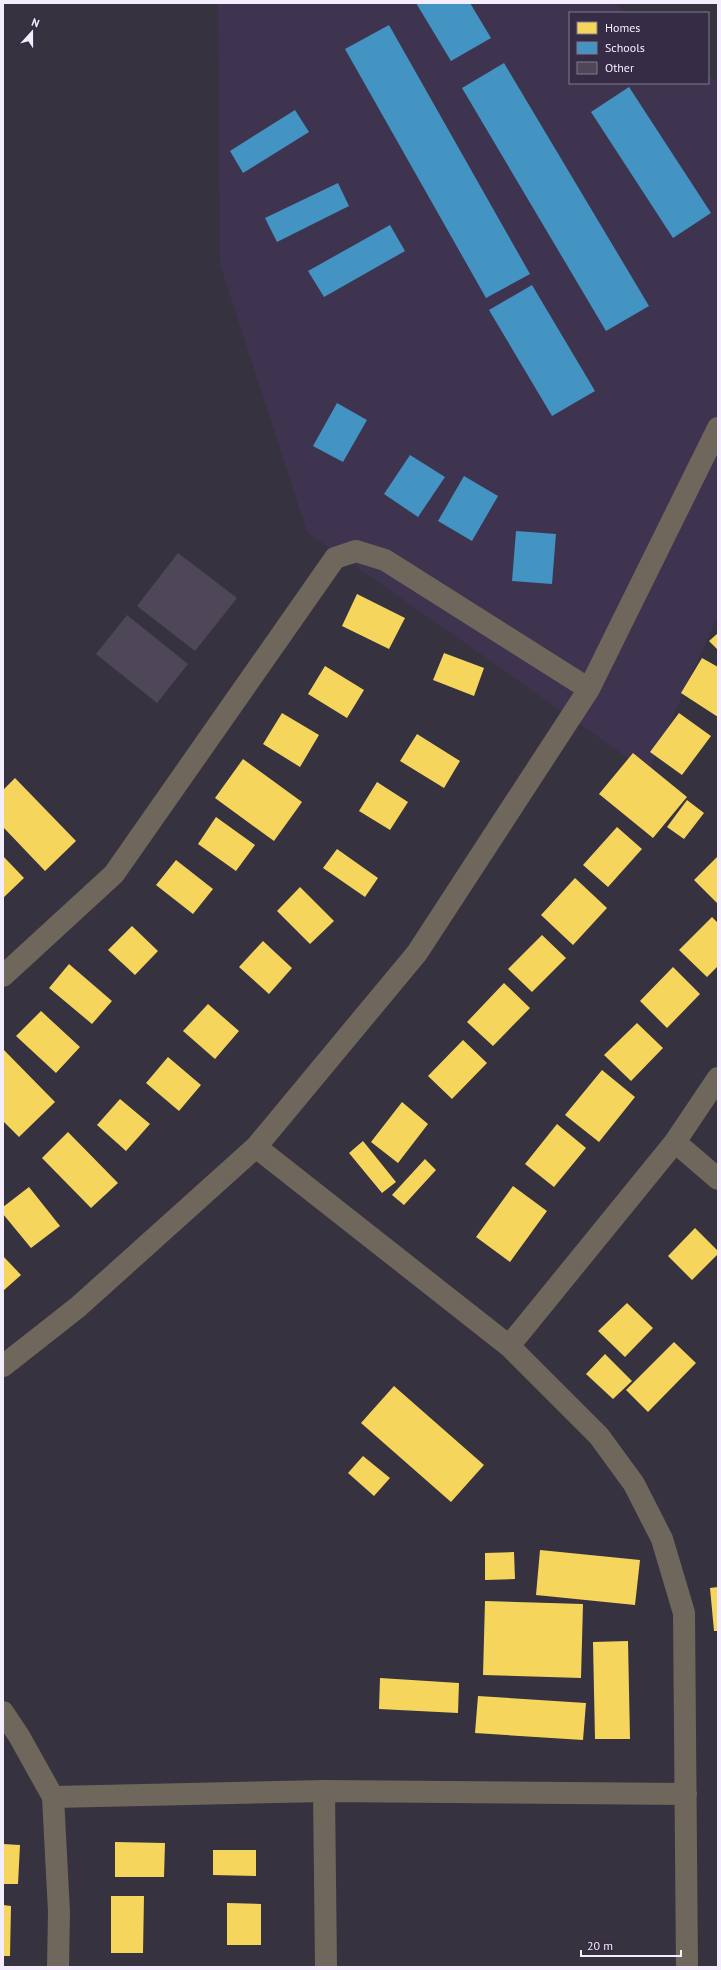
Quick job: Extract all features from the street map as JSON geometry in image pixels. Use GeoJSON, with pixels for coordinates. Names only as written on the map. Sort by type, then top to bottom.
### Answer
{"type":"FeatureCollection","features":[{"type":"Feature","properties":{"kind":"street"},"geometry":{"type":"LineString","coordinates":[[3,1366],[78,1307],[256,1147],[417,953],[588,689],[718,428]]}},
{"type":"Feature","properties":{"kind":"street"},"geometry":{"type":"LineString","coordinates":[[3,976],[114,874],[335,558],[356,551],[385,560],[588,689]]}},
{"type":"Feature","properties":{"kind":"street"},"geometry":{"type":"LineString","coordinates":[[509,1346],[675,1142],[718,1078]]}},
{"type":"Feature","properties":{"kind":"street"},"geometry":{"type":"LineString","coordinates":[[675,1142],[718,1179]]}},
{"type":"Feature","properties":{"kind":"street"},"geometry":{"type":"LineString","coordinates":[[256,1147],[509,1346],[599,1436],[634,1484],[662,1538],[684,1613],[687,1967]]}},
{"type":"Feature","properties":{"kind":"street"},"geometry":{"type":"LineString","coordinates":[[3,1712],[19,1736],[53,1797],[59,1912],[58,1967]]}},
{"type":"Feature","properties":{"kind":"street"},"geometry":{"type":"LineString","coordinates":[[53,1797],[324,1791],[686,1794]]}},
{"type":"Feature","properties":{"kind":"street"},"geometry":{"type":"LineString","coordinates":[[324,1791],[326,1967]]}},
{"type":"Feature","properties":{"kind":"shaded area"},"geometry":{"type":"Polygon","coordinates":[[[218,3],[613,3],[625,12],[569,12],[569,84],[709,84],[709,76],[718,83],[718,615],[648,772],[307,532],[220,264],[218,3]]]}},
{"type":"Feature","properties":{"kind":"building: Homes"},"geometry":{"type":"Polygon","coordinates":[[[357,594],[405,618],[389,649],[342,626],[357,594]]]}},
{"type":"Feature","properties":{"kind":"building: Homes"},"geometry":{"type":"Polygon","coordinates":[[[718,633],[718,650],[709,641],[718,633]]]}},
{"type":"Feature","properties":{"kind":"building: Homes"},"geometry":{"type":"Polygon","coordinates":[[[444,653],[484,668],[474,696],[433,680],[444,653]]]}},
{"type":"Feature","properties":{"kind":"building: Homes"},"geometry":{"type":"Polygon","coordinates":[[[702,658],[718,667],[718,717],[681,693],[702,658]]]}},
{"type":"Feature","properties":{"kind":"building: Homes"},"geometry":{"type":"Polygon","coordinates":[[[325,666],[364,690],[347,718],[308,694],[325,666]]]}},
{"type":"Feature","properties":{"kind":"building: Homes"},"geometry":{"type":"Polygon","coordinates":[[[282,713],[319,735],[300,767],[263,744],[282,713]]]}},
{"type":"Feature","properties":{"kind":"building: Homes"},"geometry":{"type":"Polygon","coordinates":[[[679,713],[711,736],[682,775],[650,752],[679,713]]]}},
{"type":"Feature","properties":{"kind":"building: Homes"},"geometry":{"type":"Polygon","coordinates":[[[417,734],[460,761],[444,788],[400,761],[417,734]]]}},
{"type":"Feature","properties":{"kind":"building: Homes"},"geometry":{"type":"Polygon","coordinates":[[[633,753],[687,797],[653,838],[599,794],[633,753]]]}},
{"type":"Feature","properties":{"kind":"building: Homes"},"geometry":{"type":"Polygon","coordinates":[[[243,759],[302,802],[274,841],[215,798],[243,759]]]}},
{"type":"Feature","properties":{"kind":"building: Homes"},"geometry":{"type":"Polygon","coordinates":[[[15,778],[76,841],[45,871],[3,827],[3,790],[15,778]]]}},
{"type":"Feature","properties":{"kind":"building: Homes"},"geometry":{"type":"Polygon","coordinates":[[[377,782],[408,802],[390,830],[359,811],[377,782]]]}},
{"type":"Feature","properties":{"kind":"building: Homes"},"geometry":{"type":"Polygon","coordinates":[[[687,800],[704,813],[684,839],[667,827],[687,800]]]}},
{"type":"Feature","properties":{"kind":"building: Homes"},"geometry":{"type":"Polygon","coordinates":[[[216,817],[255,845],[236,871],[198,844],[216,817]]]}},
{"type":"Feature","properties":{"kind":"building: Homes"},"geometry":{"type":"Polygon","coordinates":[[[617,827],[642,849],[608,887],[583,865],[617,827]]]}},
{"type":"Feature","properties":{"kind":"building: Homes"},"geometry":{"type":"Polygon","coordinates":[[[337,849],[378,878],[365,897],[323,868],[337,849]]]}},
{"type":"Feature","properties":{"kind":"building: Homes"},"geometry":{"type":"Polygon","coordinates":[[[3,856],[24,878],[3,898],[3,856]]]}},
{"type":"Feature","properties":{"kind":"building: Homes"},"geometry":{"type":"Polygon","coordinates":[[[718,856],[718,904],[694,880],[718,856]]]}},
{"type":"Feature","properties":{"kind":"building: Homes"},"geometry":{"type":"Polygon","coordinates":[[[176,860],[213,889],[193,914],[156,885],[176,860]]]}},
{"type":"Feature","properties":{"kind":"building: Homes"},"geometry":{"type":"Polygon","coordinates":[[[575,878],[607,908],[573,945],[541,915],[575,878]]]}},
{"type":"Feature","properties":{"kind":"building: Homes"},"geometry":{"type":"Polygon","coordinates":[[[300,887],[334,921],[310,944],[277,911],[300,887]]]}},
{"type":"Feature","properties":{"kind":"building: Homes"},"geometry":{"type":"Polygon","coordinates":[[[712,917],[718,923],[718,966],[707,977],[679,950],[712,917]]]}},
{"type":"Feature","properties":{"kind":"building: Homes"},"geometry":{"type":"Polygon","coordinates":[[[132,926],[158,951],[135,975],[108,950],[132,926]]]}},
{"type":"Feature","properties":{"kind":"building: Homes"},"geometry":{"type":"Polygon","coordinates":[[[542,935],[566,958],[532,992],[508,969],[542,935]]]}},
{"type":"Feature","properties":{"kind":"building: Homes"},"geometry":{"type":"Polygon","coordinates":[[[263,941],[292,968],[269,994],[239,967],[263,941]]]}},
{"type":"Feature","properties":{"kind":"building: Homes"},"geometry":{"type":"Polygon","coordinates":[[[69,964],[112,1001],[92,1024],[49,988],[69,964]]]}},
{"type":"Feature","properties":{"kind":"building: Homes"},"geometry":{"type":"Polygon","coordinates":[[[673,967],[700,994],[667,1028],[640,1001],[673,967]]]}},
{"type":"Feature","properties":{"kind":"building: Homes"},"geometry":{"type":"Polygon","coordinates":[[[504,983],[530,1008],[493,1046],[467,1022],[504,983]]]}},
{"type":"Feature","properties":{"kind":"building: Homes"},"geometry":{"type":"Polygon","coordinates":[[[208,1004],[239,1031],[215,1059],[183,1031],[208,1004]]]}},
{"type":"Feature","properties":{"kind":"building: Homes"},"geometry":{"type":"Polygon","coordinates":[[[41,1011],[80,1047],[56,1073],[16,1036],[41,1011]]]}},
{"type":"Feature","properties":{"kind":"building: Homes"},"geometry":{"type":"Polygon","coordinates":[[[637,1023],[663,1048],[631,1081],[604,1055],[637,1023]]]}},
{"type":"Feature","properties":{"kind":"building: Homes"},"geometry":{"type":"Polygon","coordinates":[[[463,1040],[487,1063],[452,1099],[428,1076],[463,1040]]]}},
{"type":"Feature","properties":{"kind":"building: Homes"},"geometry":{"type":"Polygon","coordinates":[[[3,1049],[55,1102],[19,1137],[3,1121],[3,1049]]]}},
{"type":"Feature","properties":{"kind":"building: Homes"},"geometry":{"type":"Polygon","coordinates":[[[168,1057],[201,1085],[179,1111],[146,1083],[168,1057]]]}},
{"type":"Feature","properties":{"kind":"building: Homes"},"geometry":{"type":"Polygon","coordinates":[[[602,1070],[635,1097],[599,1142],[565,1115],[602,1070]]]}},
{"type":"Feature","properties":{"kind":"building: Homes"},"geometry":{"type":"Polygon","coordinates":[[[120,1099],[150,1124],[126,1151],[97,1125],[120,1099]]]}},
{"type":"Feature","properties":{"kind":"building: Homes"},"geometry":{"type":"Polygon","coordinates":[[[402,1102],[428,1124],[398,1163],[371,1142],[402,1102]]]}},
{"type":"Feature","properties":{"kind":"building: Homes"},"geometry":{"type":"Polygon","coordinates":[[[557,1124],[586,1148],[554,1187],[525,1164],[557,1124]]]}},
{"type":"Feature","properties":{"kind":"building: Homes"},"geometry":{"type":"Polygon","coordinates":[[[68,1132],[118,1183],[91,1208],[42,1158],[68,1132]]]}},
{"type":"Feature","properties":{"kind":"building: Homes"},"geometry":{"type":"Polygon","coordinates":[[[363,1141],[396,1182],[382,1193],[349,1153],[363,1141]]]}},
{"type":"Feature","properties":{"kind":"building: Homes"},"geometry":{"type":"Polygon","coordinates":[[[425,1159],[436,1170],[404,1205],[392,1195],[425,1159]]]}},
{"type":"Feature","properties":{"kind":"building: Homes"},"geometry":{"type":"Polygon","coordinates":[[[513,1186],[547,1211],[510,1262],[476,1237],[513,1186]]]}},
{"type":"Feature","properties":{"kind":"building: Homes"},"geometry":{"type":"Polygon","coordinates":[[[29,1187],[60,1226],[31,1248],[3,1214],[3,1207],[29,1187]]]}},
{"type":"Feature","properties":{"kind":"building: Homes"},"geometry":{"type":"Polygon","coordinates":[[[695,1228],[718,1251],[718,1254],[692,1280],[668,1256],[695,1228]]]}},
{"type":"Feature","properties":{"kind":"building: Homes"},"geometry":{"type":"Polygon","coordinates":[[[3,1256],[21,1275],[3,1291],[3,1256]]]}},
{"type":"Feature","properties":{"kind":"building: Homes"},"geometry":{"type":"Polygon","coordinates":[[[627,1303],[653,1328],[625,1357],[598,1331],[627,1303]]]}},
{"type":"Feature","properties":{"kind":"building: Homes"},"geometry":{"type":"Polygon","coordinates":[[[674,1342],[696,1363],[648,1412],[626,1390],[674,1342]]]}},
{"type":"Feature","properties":{"kind":"building: Homes"},"geometry":{"type":"Polygon","coordinates":[[[605,1354],[632,1381],[613,1399],[586,1374],[605,1354]]]}},
{"type":"Feature","properties":{"kind":"building: Homes"},"geometry":{"type":"Polygon","coordinates":[[[394,1386],[484,1465],[451,1502],[361,1423],[394,1386]]]}},
{"type":"Feature","properties":{"kind":"building: Homes"},"geometry":{"type":"Polygon","coordinates":[[[363,1456],[390,1478],[374,1496],[348,1473],[363,1456]]]}},
{"type":"Feature","properties":{"kind":"building: Homes"},"geometry":{"type":"Polygon","coordinates":[[[540,1550],[640,1560],[635,1605],[536,1595],[540,1550]]]}},
{"type":"Feature","properties":{"kind":"building: Homes"},"geometry":{"type":"Polygon","coordinates":[[[514,1552],[515,1579],[485,1580],[485,1553],[514,1552]]]}},
{"type":"Feature","properties":{"kind":"building: Homes"},"geometry":{"type":"Polygon","coordinates":[[[718,1587],[718,1631],[714,1631],[710,1588],[718,1587]]]}},
{"type":"Feature","properties":{"kind":"building: Homes"},"geometry":{"type":"Polygon","coordinates":[[[485,1601],[583,1604],[581,1678],[483,1675],[485,1601]]]}},
{"type":"Feature","properties":{"kind":"building: Homes"},"geometry":{"type":"Polygon","coordinates":[[[628,1641],[630,1739],[595,1739],[593,1642],[628,1641]]]}},
{"type":"Feature","properties":{"kind":"building: Homes"},"geometry":{"type":"Polygon","coordinates":[[[380,1678],[459,1683],[458,1713],[379,1709],[380,1678]]]}},
{"type":"Feature","properties":{"kind":"building: Homes"},"geometry":{"type":"Polygon","coordinates":[[[478,1696],[586,1703],[583,1740],[475,1733],[478,1696]]]}},
{"type":"Feature","properties":{"kind":"building: Homes"},"geometry":{"type":"Polygon","coordinates":[[[115,1842],[165,1843],[164,1877],[115,1877],[115,1842]]]}},
{"type":"Feature","properties":{"kind":"building: Homes"},"geometry":{"type":"Polygon","coordinates":[[[3,1844],[20,1845],[18,1884],[3,1884],[3,1844]]]}},
{"type":"Feature","properties":{"kind":"building: Homes"},"geometry":{"type":"Polygon","coordinates":[[[213,1850],[256,1850],[256,1876],[213,1875],[213,1850]]]}},
{"type":"Feature","properties":{"kind":"building: Homes"},"geometry":{"type":"Polygon","coordinates":[[[111,1896],[144,1896],[143,1953],[111,1953],[111,1896]]]}},
{"type":"Feature","properties":{"kind":"building: Homes"},"geometry":{"type":"Polygon","coordinates":[[[227,1903],[261,1904],[261,1945],[227,1945],[227,1903]]]}},
{"type":"Feature","properties":{"kind":"building: Homes"},"geometry":{"type":"Polygon","coordinates":[[[3,1905],[11,1906],[10,1956],[3,1956],[3,1905]]]}},
{"type":"Feature","properties":{"kind":"building: Schools"},"geometry":{"type":"Polygon","coordinates":[[[416,3],[470,3],[491,38],[451,61],[416,3]]]}},
{"type":"Feature","properties":{"kind":"building: Schools"},"geometry":{"type":"Polygon","coordinates":[[[389,25],[530,274],[486,298],[345,49],[389,25]]]}},
{"type":"Feature","properties":{"kind":"building: Schools"},"geometry":{"type":"Polygon","coordinates":[[[504,63],[649,306],[606,331],[462,88],[504,63]]]}},
{"type":"Feature","properties":{"kind":"building: Schools"},"geometry":{"type":"Polygon","coordinates":[[[629,87],[711,213],[673,238],[591,112],[629,87]]]}},
{"type":"Feature","properties":{"kind":"building: Schools"},"geometry":{"type":"Polygon","coordinates":[[[295,110],[309,132],[243,173],[230,151],[295,110]]]}},
{"type":"Feature","properties":{"kind":"building: Schools"},"geometry":{"type":"Polygon","coordinates":[[[338,183],[349,206],[277,242],[265,218],[338,183]]]}},
{"type":"Feature","properties":{"kind":"building: Schools"},"geometry":{"type":"Polygon","coordinates":[[[390,225],[405,251],[324,297],[308,271],[390,225]]]}},
{"type":"Feature","properties":{"kind":"building: Schools"},"geometry":{"type":"Polygon","coordinates":[[[532,285],[595,391],[552,416],[489,310],[532,285]]]}},
{"type":"Feature","properties":{"kind":"building: Schools"},"geometry":{"type":"Polygon","coordinates":[[[337,403],[367,420],[343,462],[313,446],[337,403]]]}},
{"type":"Feature","properties":{"kind":"building: Schools"},"geometry":{"type":"Polygon","coordinates":[[[410,455],[445,477],[418,517],[384,494],[410,455]]]}},
{"type":"Feature","properties":{"kind":"building: Schools"},"geometry":{"type":"Polygon","coordinates":[[[464,476],[498,496],[472,541],[438,521],[464,476]]]}},
{"type":"Feature","properties":{"kind":"building: Schools"},"geometry":{"type":"Polygon","coordinates":[[[516,531],[556,534],[552,584],[512,581],[516,531]]]}},
{"type":"Feature","properties":{"kind":"building: Other"},"geometry":{"type":"Polygon","coordinates":[[[178,553],[237,598],[195,651],[137,606],[178,553]]]}},
{"type":"Feature","properties":{"kind":"building: Other"},"geometry":{"type":"Polygon","coordinates":[[[127,615],[188,664],[157,703],[96,654],[127,615]]]}}]}
